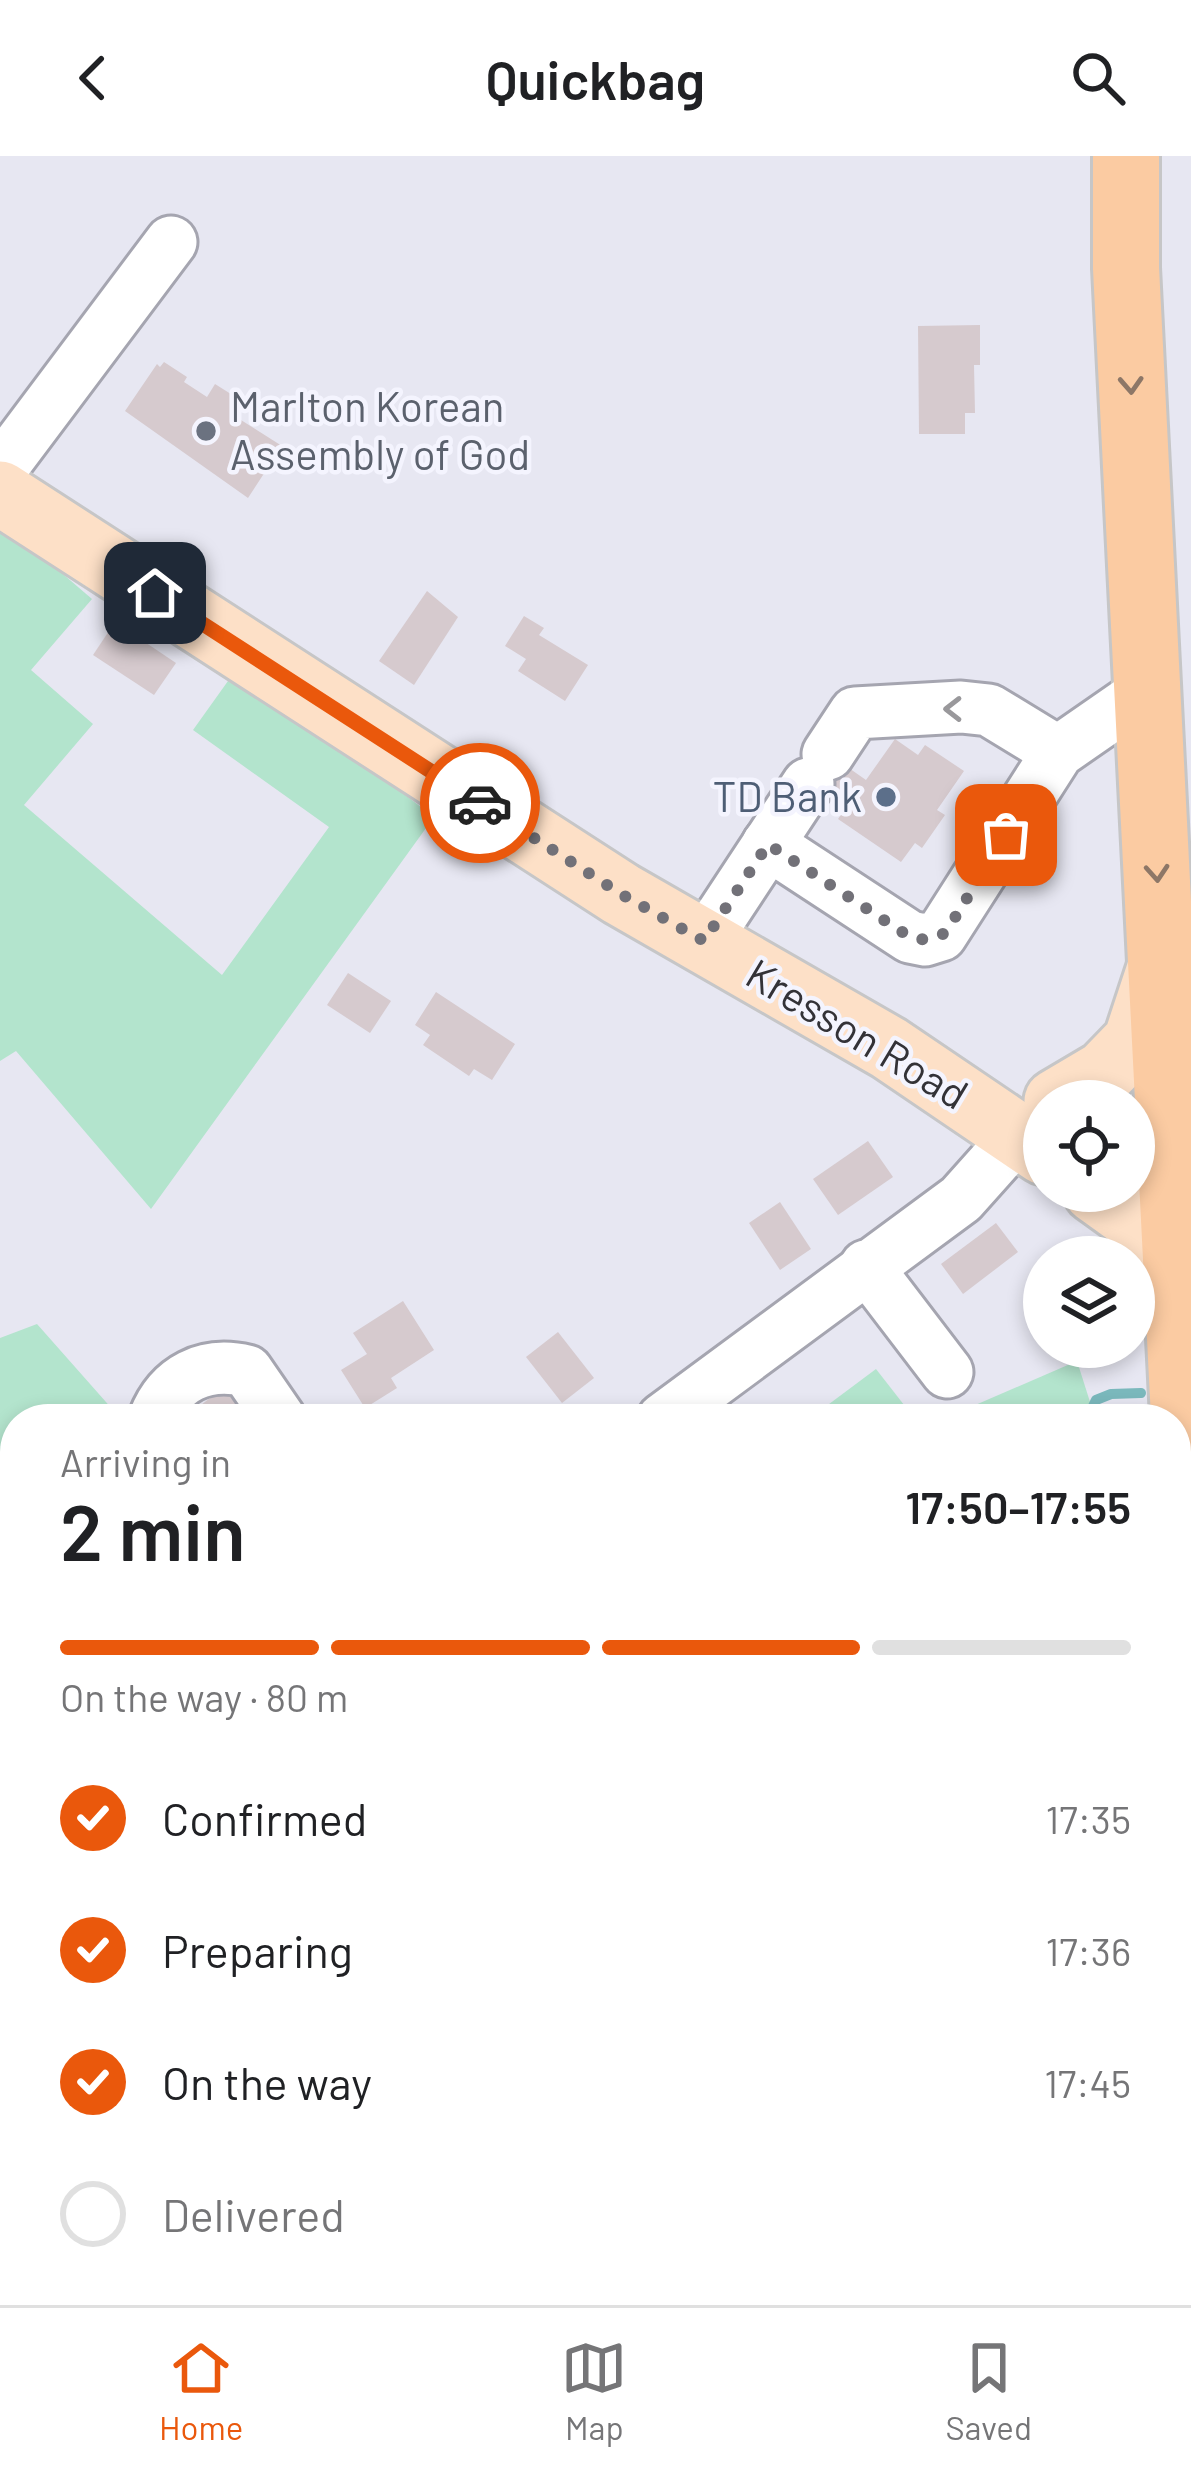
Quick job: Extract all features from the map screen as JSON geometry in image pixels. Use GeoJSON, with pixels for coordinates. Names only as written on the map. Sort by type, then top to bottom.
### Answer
{"type":"FeatureCollection","features":[{"type":"Feature","properties":{"kind":"highway"},"geometry":{"type":"LineString","coordinates":[[1126,156],[1126,268],[1146,691],[1183,1254],[1185,1404]]}},
{"type":"Feature","properties":{"kind":"main road","name":"Kresson Road"},"geometry":{"type":"LineString","coordinates":[[0,493],[621,894],[889,1048],[1023,1116]]}},
{"type":"Feature","properties":{"kind":"main road"},"geometry":{"type":"LineString","coordinates":[[1095,1080],[1135,1042],[1162,961]]}},
{"type":"Feature","properties":{"kind":"main road"},"geometry":{"type":"LineString","coordinates":[[1124,1212],[1183,1254]]}},
{"type":"Feature","properties":{"kind":"street"},"geometry":{"type":"LineString","coordinates":[[0,470],[171,242]]}},
{"type":"Feature","properties":{"kind":"street"},"geometry":{"type":"LineString","coordinates":[[768,844],[910,937],[932,939],[946,932],[1058,752],[1146,691]]}},
{"type":"Feature","properties":{"kind":"street"},"geometry":{"type":"LineString","coordinates":[[704,941],[855,713],[961,707],[988,710],[1058,752]]}},
{"type":"Feature","properties":{"kind":"street"},"geometry":{"type":"LineString","coordinates":[[683,1404],[962,1199],[1023,1142]]}},
{"type":"Feature","properties":{"kind":"street"},"geometry":{"type":"LineString","coordinates":[[866,1266],[947,1372]]}},
{"type":"Feature","properties":{"kind":"street"},"geometry":{"type":"LineString","coordinates":[[162,1404],[182,1380],[198,1371],[229,1367],[247,1371],[270,1404]]}},
{"type":"Feature","properties":{"kind":"green space"},"geometry":{"type":"Polygon","coordinates":[[[0,520],[92,599],[31,670],[93,724],[24,805],[222,975],[329,827],[193,730],[238,667],[434,817],[151,1209],[16,1051],[0,1061],[0,520]]]}},
{"type":"Feature","properties":{"kind":"green space"},"geometry":{"type":"Polygon","coordinates":[[[37,1324],[108,1404],[0,1404],[0,1338],[37,1324]]]}},
{"type":"Feature","properties":{"kind":"green space"},"geometry":{"type":"Polygon","coordinates":[[[1061,1368],[1079,1368],[1091,1404],[978,1404],[1061,1368]]]}},
{"type":"Feature","properties":{"kind":"green space"},"geometry":{"type":"Polygon","coordinates":[[[876,1369],[903,1404],[829,1404],[876,1369]]]}},
{"type":"Feature","properties":{"kind":"building"},"geometry":{"type":"Polygon","coordinates":[[[980,325],[980,365],[974,365],[975,413],[965,413],[965,434],[919,434],[918,326],[980,325]]]}},
{"type":"Feature","properties":{"kind":"building","name":"Marlton Korean Assembly of God"},"geometry":{"type":"Polygon","coordinates":[[[164,362],[207,397],[215,384],[242,401],[233,415],[282,446],[248,498],[125,411],[157,364],[160,367],[164,362]]]}},
{"type":"Feature","properties":{"kind":"building"},"geometry":{"type":"Polygon","coordinates":[[[427,591],[458,617],[414,685],[379,661],[427,591]]]}},
{"type":"Feature","properties":{"kind":"building"},"geometry":{"type":"Polygon","coordinates":[[[524,616],[544,628],[539,635],[588,665],[565,701],[518,671],[526,659],[505,646],[524,616]]]}},
{"type":"Feature","properties":{"kind":"building"},"geometry":{"type":"Polygon","coordinates":[[[115,622],[176,663],[154,695],[93,655],[115,622]]]}},
{"type":"Feature","properties":{"kind":"building","name":"TD Bank"},"geometry":{"type":"Polygon","coordinates":[[[895,739],[918,755],[925,745],[964,771],[937,810],[945,815],[922,848],[915,843],[901,862],[838,819],[845,809],[792,774],[813,743],[866,780],[895,739]]]}},
{"type":"Feature","properties":{"kind":"building"},"geometry":{"type":"Polygon","coordinates":[[[348,973],[391,1001],[370,1033],[327,1005],[348,973]]]}},
{"type":"Feature","properties":{"kind":"building"},"geometry":{"type":"Polygon","coordinates":[[[436,992],[515,1044],[492,1080],[474,1069],[469,1076],[423,1045],[430,1035],[415,1025],[436,992]]]}},
{"type":"Feature","properties":{"kind":"building"},"geometry":{"type":"Polygon","coordinates":[[[868,1141],[893,1177],[838,1215],[813,1179],[868,1141]]]}},
{"type":"Feature","properties":{"kind":"building"},"geometry":{"type":"Polygon","coordinates":[[[780,1202],[811,1249],[780,1270],[749,1223],[780,1202]]]}},
{"type":"Feature","properties":{"kind":"building"},"geometry":{"type":"Polygon","coordinates":[[[996,1223],[1018,1252],[963,1294],[941,1264],[996,1223]]]}},
{"type":"Feature","properties":{"kind":"building"},"geometry":{"type":"Polygon","coordinates":[[[403,1301],[434,1350],[391,1378],[397,1388],[371,1404],[362,1404],[341,1370],[367,1354],[353,1333],[403,1301]]]}},
{"type":"Feature","properties":{"kind":"building"},"geometry":{"type":"Polygon","coordinates":[[[558,1332],[594,1378],[562,1403],[526,1357],[558,1332]]]}},
{"type":"Feature","properties":{"kind":"building"},"geometry":{"type":"Polygon","coordinates":[[[228,1384],[243,1404],[202,1404],[228,1384]]]}},
{"type":"Feature","properties":{"kind":"waterway"},"geometry":{"type":"LineString","coordinates":[[1094,1404],[1111,1394],[1141,1393]]}},
{"type":"Feature","properties":{"kind":"way so far"},"geometry":{"type":"LineString","coordinates":[[480,803],[704,941],[768,844],[910,937],[938,937],[946,932],[1006,835]]}},
{"type":"Feature","properties":{"kind":"place","name":"Marlton Korean Assembly of God"},"geometry":{"type":"Point","coordinates":[206,431]}},
{"type":"Feature","properties":{"kind":"place","name":"TD Bank"},"geometry":{"type":"Point","coordinates":[886,797]}},
{"type":"Feature","properties":{"kind":"route"},"geometry":{"type":"LineString","coordinates":[[155,593],[480,803]]}}]}
